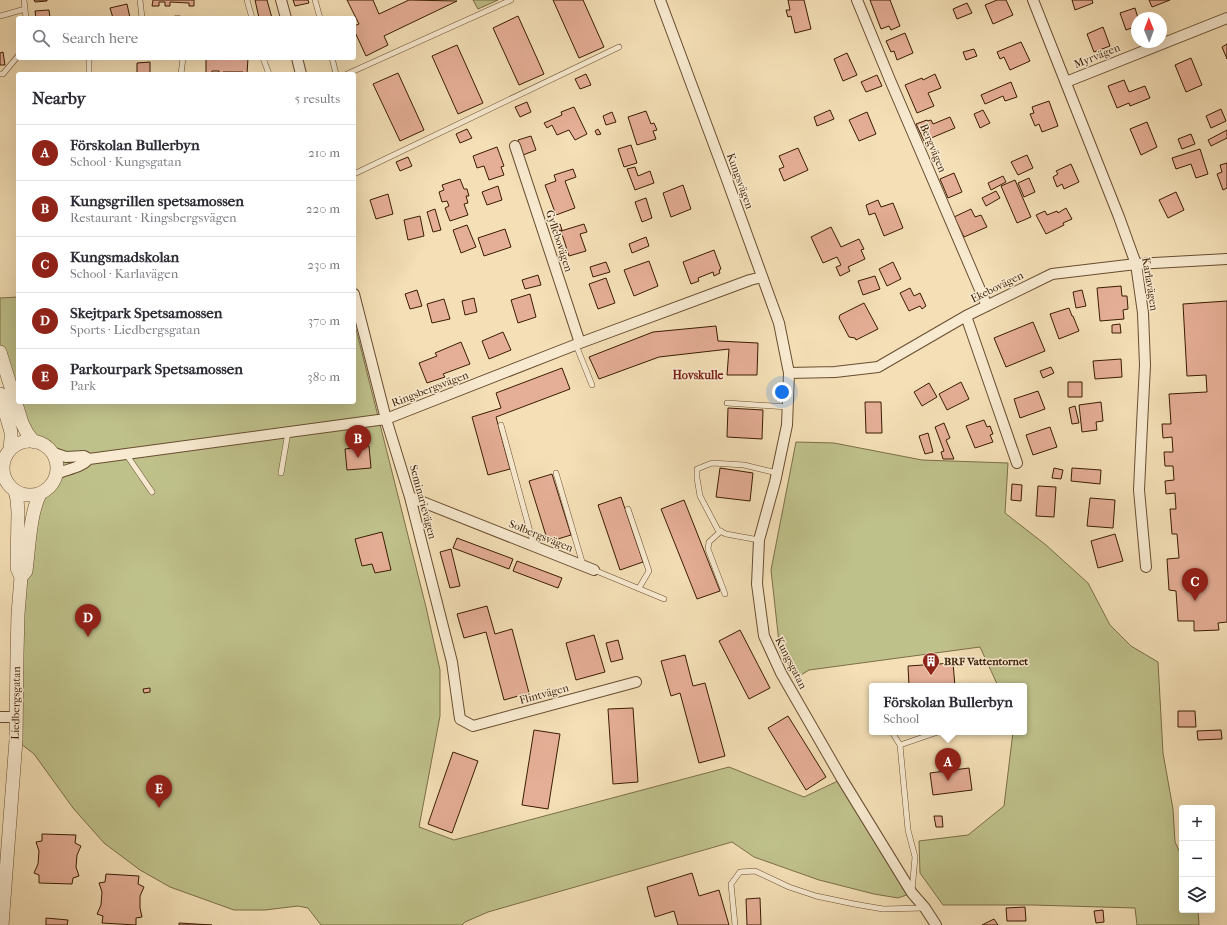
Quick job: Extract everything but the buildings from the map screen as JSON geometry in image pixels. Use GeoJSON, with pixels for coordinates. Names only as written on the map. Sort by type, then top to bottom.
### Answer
{"type":"FeatureCollection","features":[{"type":"Feature","properties":{"kind":"street"},"geometry":{"type":"LineString","coordinates":[[281,0],[285,16]]}},
{"type":"Feature","properties":{"kind":"street","name":"Kungsvägen"},"geometry":{"type":"LineString","coordinates":[[660,0],[779,324],[789,373]]}},
{"type":"Feature","properties":{"kind":"street","name":"Bergvägen"},"geometry":{"type":"LineString","coordinates":[[857,0],[987,306]]}},
{"type":"Feature","properties":{"kind":"street","name":"Karlavägen"},"geometry":{"type":"LineString","coordinates":[[1033,0],[1119,217],[1136,264],[1143,313],[1145,366],[1140,490],[1146,567]]}},
{"type":"Feature","properties":{"kind":"street","name":"Myrvägen"},"geometry":{"type":"LineString","coordinates":[[1066,82],[1227,18]]}},
{"type":"Feature","properties":{"kind":"street"},"geometry":{"type":"LineString","coordinates":[[298,60],[300,72]]}},
{"type":"Feature","properties":{"kind":"street","name":"Gyllebovägen"},"geometry":{"type":"LineString","coordinates":[[515,146],[578,344]]}},
{"type":"Feature","properties":{"kind":"street","name":"Ekebovägen"},"geometry":{"type":"LineString","coordinates":[[789,373],[835,372],[878,367],[966,316],[1052,274],[1136,264],[1227,259]]}},
{"type":"Feature","properties":{"kind":"street","name":"Ringsbergsvägen"},"geometry":{"type":"LineString","coordinates":[[56,474],[84,464],[89,459],[386,419],[578,344],[750,280],[762,277]]}},
{"type":"Feature","properties":{"kind":"street","name":"Seminarievägen"},"geometry":{"type":"LineString","coordinates":[[356,302],[386,419],[410,497],[452,662],[460,719]]}},
{"type":"Feature","properties":{"kind":"street"},"geometry":{"type":"LineString","coordinates":[[966,316],[1017,463]]}},
{"type":"Feature","properties":{"kind":"street"},"geometry":{"type":"LineString","coordinates":[[0,352],[16,404]]}},
{"type":"Feature","properties":{"kind":"street","name":"Kungsgatan"},"geometry":{"type":"LineString","coordinates":[[789,373],[787,425],[777,473],[759,540],[757,584],[764,636],[781,673],[842,779],[912,894],[925,908],[936,925]]}},
{"type":"Feature","properties":{"kind":"street"},"geometry":{"type":"LineString","coordinates":[[0,394],[10,432],[10,450]]}},
{"type":"Feature","properties":{"kind":"street"},"geometry":{"type":"LineString","coordinates":[[16,404],[22,423],[34,442]]}},
{"type":"Feature","properties":{"kind":"street"},"geometry":{"type":"LineString","coordinates":[[23,442],[34,442],[44,445],[52,452],[56,463],[56,474],[52,484],[47,489],[40,494],[28,496],[15,491],[8,484],[2,471],[2,465],[4,458],[16,445],[23,442]]}},
{"type":"Feature","properties":{"kind":"street","name":"Ringsbergsvägen"},"geometry":{"type":"LineString","coordinates":[[52,452],[66,457],[84,456],[89,459]]}},
{"type":"Feature","properties":{"kind":"street","name":"Liedbergsgatan"},"geometry":{"type":"LineString","coordinates":[[2,925],[16,740],[18,614],[21,577],[17,568],[18,512],[15,491]]}},
{"type":"Feature","properties":{"kind":"street","name":"Liedbergsgatan"},"geometry":{"type":"LineString","coordinates":[[21,577],[26,571],[33,513],[35,502],[40,494]]}},
{"type":"Feature","properties":{"kind":"street","name":"Solbergsvägen"},"geometry":{"type":"LineString","coordinates":[[410,497],[594,570]]}},
{"type":"Feature","properties":{"kind":"street","name":"Flintvägen"},"geometry":{"type":"LineString","coordinates":[[460,719],[473,726],[636,682]]}},
{"type":"Feature","properties":{"kind":"street"},"geometry":{"type":"LineString","coordinates":[[0,717],[16,717]]}},
{"type":"Feature","properties":{"kind":"lane"},"geometry":{"type":"LineString","coordinates":[[24,0],[26,16]]}},
{"type":"Feature","properties":{"kind":"lane"},"geometry":{"type":"LineString","coordinates":[[140,0],[142,16]]}},
{"type":"Feature","properties":{"kind":"lane"},"geometry":{"type":"LineString","coordinates":[[247,0],[251,16]]}},
{"type":"Feature","properties":{"kind":"lane"},"geometry":{"type":"LineString","coordinates":[[315,0],[319,16]]}},
{"type":"Feature","properties":{"kind":"lane"},"geometry":{"type":"LineString","coordinates":[[351,72],[511,0]]}},
{"type":"Feature","properties":{"kind":"lane"},"geometry":{"type":"LineString","coordinates":[[0,16],[25,8]]}},
{"type":"Feature","properties":{"kind":"lane"},"geometry":{"type":"LineString","coordinates":[[356,173],[619,47]]}},
{"type":"Feature","properties":{"kind":"lane"},"geometry":{"type":"LineString","coordinates":[[0,74],[3,74],[16,58]]}},
{"type":"Feature","properties":{"kind":"lane"},"geometry":{"type":"LineString","coordinates":[[89,60],[89,72]]}},
{"type":"Feature","properties":{"kind":"lane"},"geometry":{"type":"LineString","coordinates":[[181,72],[183,60]]}},
{"type":"Feature","properties":{"kind":"lane"},"geometry":{"type":"LineString","coordinates":[[264,60],[268,72]]}},
{"type":"Feature","properties":{"kind":"lane"},"geometry":{"type":"LineString","coordinates":[[332,60],[336,72]]}},
{"type":"Feature","properties":{"kind":"lane"},"geometry":{"type":"LineString","coordinates":[[578,344],[592,385]]}},
{"type":"Feature","properties":{"kind":"lane"},"geometry":{"type":"LineString","coordinates":[[727,403],[788,407]]}},
{"type":"Feature","properties":{"kind":"lane"},"geometry":{"type":"LineString","coordinates":[[501,425],[534,546]]}},
{"type":"Feature","properties":{"kind":"lane"},"geometry":{"type":"LineString","coordinates":[[281,473],[288,432]]}},
{"type":"Feature","properties":{"kind":"lane"},"geometry":{"type":"LineString","coordinates":[[126,454],[152,492]]}},
{"type":"Feature","properties":{"kind":"lane"},"geometry":{"type":"LineString","coordinates":[[759,540],[726,534],[718,530],[700,496],[697,469],[712,463],[744,465],[777,473]]}},
{"type":"Feature","properties":{"kind":"lane"},"geometry":{"type":"LineString","coordinates":[[556,473],[583,565]]}},
{"type":"Feature","properties":{"kind":"lane"},"geometry":{"type":"LineString","coordinates":[[628,509],[649,571],[639,588]]}},
{"type":"Feature","properties":{"kind":"lane"},"geometry":{"type":"LineString","coordinates":[[721,531],[709,542],[708,549],[725,594]]}},
{"type":"Feature","properties":{"kind":"lane","name":"Solbergsvägen"},"geometry":{"type":"LineString","coordinates":[[594,570],[664,599]]}},
{"type":"Feature","properties":{"kind":"lane"},"geometry":{"type":"LineString","coordinates":[[894,735],[900,745],[908,830],[916,857],[912,894]]}},
{"type":"Feature","properties":{"kind":"lane"},"geometry":{"type":"LineString","coordinates":[[900,745],[929,735]]}},
{"type":"Feature","properties":{"kind":"lane"},"geometry":{"type":"LineString","coordinates":[[735,925],[731,884],[740,872],[755,871],[789,887],[816,896],[839,901],[883,909],[925,908]]}},
{"type":"Feature","properties":{"kind":"green space"},"geometry":{"type":"Polygon","coordinates":[[[473,0],[498,0],[478,9],[473,0]]]}},
{"type":"Feature","properties":{"kind":"green space"},"geometry":{"type":"Polygon","coordinates":[[[16,297],[16,404],[0,352],[0,298],[16,297]]]}},
{"type":"Feature","properties":{"kind":"green space"},"geometry":{"type":"Polygon","coordinates":[[[356,329],[426,607],[440,670],[440,716],[419,827],[454,840],[729,767],[804,797],[842,779],[912,893],[898,898],[874,894],[819,880],[754,857],[732,842],[488,912],[465,922],[462,925],[321,925],[308,908],[298,906],[265,910],[234,910],[170,887],[140,870],[104,843],[73,808],[34,754],[16,740],[18,614],[21,577],[26,571],[35,502],[40,494],[52,484],[56,474],[56,463],[50,450],[44,445],[34,442],[22,423],[16,404],[356,404],[356,329]]]}},
{"type":"Feature","properties":{"kind":"green space"},"geometry":{"type":"Polygon","coordinates":[[[796,442],[834,443],[922,460],[1008,463],[1005,513],[1046,545],[1088,583],[1110,625],[1131,646],[1158,662],[1163,753],[1173,809],[1175,842],[1179,851],[1179,913],[1198,913],[1199,925],[1137,925],[1135,908],[1033,905],[943,905],[920,873],[919,841],[968,835],[1004,806],[1013,735],[1027,735],[1027,683],[997,683],[980,647],[809,670],[796,678],[780,652],[771,570],[796,442]]]}},
{"type":"Feature","properties":{"kind":"place","name":"Kungsgrillen spetsamossen"},"geometry":{"type":"Point","coordinates":[358,458]}},
{"type":"Feature","properties":{"kind":"place","name":"Kungsmadskolan"},"geometry":{"type":"Point","coordinates":[1195,601]}},
{"type":"Feature","properties":{"kind":"place","name":"Skejtpark Spetsamossen"},"geometry":{"type":"Point","coordinates":[88,637]}},
{"type":"Feature","properties":{"kind":"place","name":"BRF Vattentornet"},"geometry":{"type":"Point","coordinates":[931,676]}},
{"type":"Feature","properties":{"kind":"place","name":"Förskolan Bullerbyn"},"geometry":{"type":"Point","coordinates":[948,781]}},
{"type":"Feature","properties":{"kind":"place","name":"Parkourpark Spetsamossen"},"geometry":{"type":"Point","coordinates":[159,808]}},
{"type":"Feature","properties":{"kind":"district","name":"Hovskulle"},"geometry":{"type":"Point","coordinates":[698,375]}}]}
